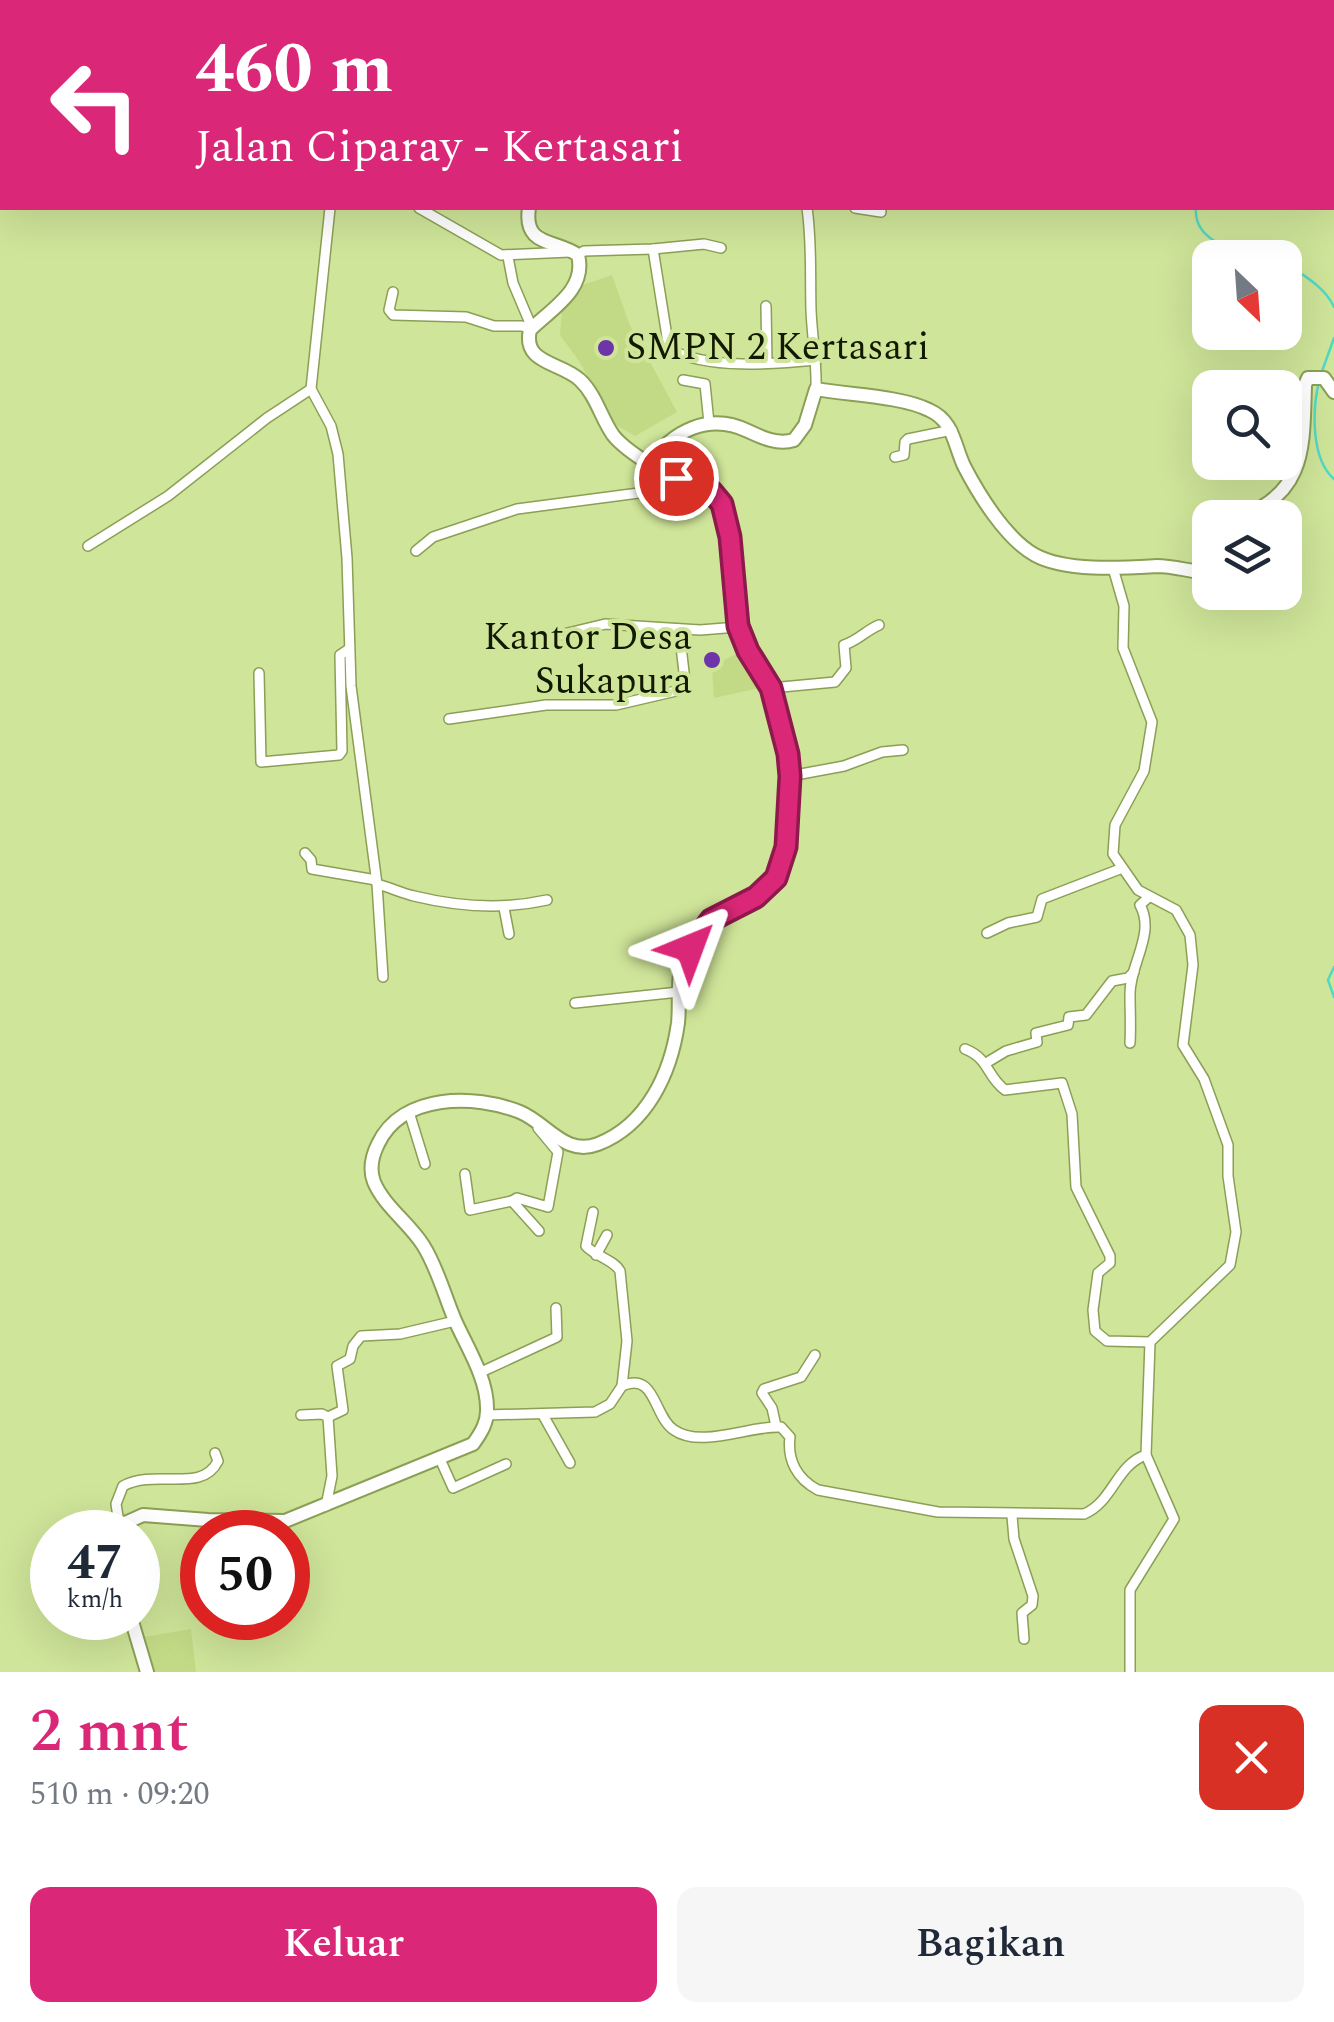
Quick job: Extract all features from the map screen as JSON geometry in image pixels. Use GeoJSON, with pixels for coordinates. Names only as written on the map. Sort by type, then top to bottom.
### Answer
{"type":"FeatureCollection","features":[{"type":"Feature","properties":{"kind":"main road"},"geometry":{"type":"LineString","coordinates":[[160,1516],[273,1522],[326,1506],[472,1444],[487,1416],[486,1396],[426,1250],[372,1179],[372,1162],[379,1140],[392,1122],[409,1112],[430,1104],[461,1102],[508,1108],[568,1144],[585,1147],[602,1142],[650,1104],[663,1078],[678,1021],[685,958],[698,934],[711,920],[766,890],[780,870],[788,832],[788,754],[771,688],[738,626],[730,537],[722,504],[712,492],[650,464],[612,433],[580,379],[536,356],[528,343],[531,329],[554,313],[578,274],[575,253],[537,238],[529,226],[530,210]]}},
{"type":"Feature","properties":{"kind":"main road"},"geometry":{"type":"LineString","coordinates":[[1269,500],[1296,473],[1304,437],[1305,385],[1317,378],[1334,392]]}},
{"type":"Feature","properties":{"kind":"main road"},"geometry":{"type":"LineString","coordinates":[[650,464],[673,438],[709,423],[728,424],[780,442],[794,440],[805,425],[816,389],[928,409],[952,430],[978,494],[1031,553],[1046,560],[1114,568],[1138,570],[1158,566],[1192,570]]}},
{"type":"Feature","properties":{"kind":"main road"},"geometry":{"type":"LineString","coordinates":[[138,1640],[147,1672]]}},
{"type":"Feature","properties":{"kind":"street"},"geometry":{"type":"LineString","coordinates":[[330,210],[311,390],[331,426],[338,454],[347,558],[348,649],[376,882],[383,977]]}},
{"type":"Feature","properties":{"kind":"street"},"geometry":{"type":"LineString","coordinates":[[423,210],[508,257],[704,244],[721,248]]}},
{"type":"Feature","properties":{"kind":"street"},"geometry":{"type":"LineString","coordinates":[[807,210],[816,389]]}},
{"type":"Feature","properties":{"kind":"street"},"geometry":{"type":"LineString","coordinates":[[868,210],[881,212]]}},
{"type":"Feature","properties":{"kind":"street"},"geometry":{"type":"LineString","coordinates":[[653,249],[669,348],[682,355],[767,363],[817,360]]}},
{"type":"Feature","properties":{"kind":"street"},"geometry":{"type":"LineString","coordinates":[[393,292],[389,310],[393,315],[466,316],[494,326],[531,329],[512,284],[508,257]]}},
{"type":"Feature","properties":{"kind":"street"},"geometry":{"type":"LineString","coordinates":[[766,306],[767,363]]}},
{"type":"Feature","properties":{"kind":"street"},"geometry":{"type":"LineString","coordinates":[[683,380],[705,384],[709,423]]}},
{"type":"Feature","properties":{"kind":"street"},"geometry":{"type":"LineString","coordinates":[[88,546],[168,496],[268,418],[311,390]]}},
{"type":"Feature","properties":{"kind":"street"},"geometry":{"type":"LineString","coordinates":[[895,458],[904,455],[908,439],[952,430]]}},
{"type":"Feature","properties":{"kind":"street"},"geometry":{"type":"LineString","coordinates":[[416,551],[434,537],[517,509],[654,491],[668,474]]}},
{"type":"Feature","properties":{"kind":"street"},"geometry":{"type":"LineString","coordinates":[[965,1049],[986,1063],[1005,1090],[1062,1084],[1072,1114],[1076,1187],[1110,1256],[1110,1262],[1098,1273],[1093,1310],[1095,1330],[1107,1341],[1150,1342],[1230,1265],[1236,1232],[1228,1145],[1204,1079],[1182,1045],[1192,964],[1190,935],[1176,910],[1138,890],[1112,854],[1112,835],[1144,770],[1152,722],[1123,648],[1124,606],[1114,568]]}},
{"type":"Feature","properties":{"kind":"street"},"geometry":{"type":"LineString","coordinates":[[551,637],[605,624],[679,629],[738,626]]}},
{"type":"Feature","properties":{"kind":"street"},"geometry":{"type":"LineString","coordinates":[[771,688],[835,682],[846,668],[844,645],[879,625]]}},
{"type":"Feature","properties":{"kind":"street"},"geometry":{"type":"LineString","coordinates":[[449,719],[546,705],[616,705],[676,692],[684,687],[685,681],[679,629]]}},
{"type":"Feature","properties":{"kind":"street"},"geometry":{"type":"LineString","coordinates":[[259,673],[261,762],[339,755],[340,654],[348,649]]}},
{"type":"Feature","properties":{"kind":"street"},"geometry":{"type":"LineString","coordinates":[[790,776],[903,750]]}},
{"type":"Feature","properties":{"kind":"street"},"geometry":{"type":"LineString","coordinates":[[305,853],[312,869],[376,882],[413,896],[504,908],[547,900]]}},
{"type":"Feature","properties":{"kind":"street"},"geometry":{"type":"LineString","coordinates":[[987,933],[1008,923],[1037,917],[1042,899],[1120,869]]}},
{"type":"Feature","properties":{"kind":"street"},"geometry":{"type":"LineString","coordinates":[[1130,1043],[1130,992],[1146,917],[1140,905],[1148,897]]}},
{"type":"Feature","properties":{"kind":"street"},"geometry":{"type":"LineString","coordinates":[[504,908],[509,934]]}},
{"type":"Feature","properties":{"kind":"street"},"geometry":{"type":"LineString","coordinates":[[986,1063],[1037,1042],[1036,1034],[1068,1025],[1069,1017],[1086,1015],[1112,981],[1128,978],[1134,972]]}},
{"type":"Feature","properties":{"kind":"street"},"geometry":{"type":"LineString","coordinates":[[575,1003],[679,992]]}},
{"type":"Feature","properties":{"kind":"street"},"geometry":{"type":"LineString","coordinates":[[409,1112],[425,1164]]}},
{"type":"Feature","properties":{"kind":"street"},"geometry":{"type":"LineString","coordinates":[[465,1174],[470,1210],[512,1201],[514,1197],[548,1207],[558,1152],[535,1121]]}},
{"type":"Feature","properties":{"kind":"street"},"geometry":{"type":"LineString","coordinates":[[512,1201],[540,1231]]}},
{"type":"Feature","properties":{"kind":"street"},"geometry":{"type":"LineString","coordinates":[[487,1416],[602,1410],[622,1386],[627,1341],[620,1271],[586,1246],[592,1212]]}},
{"type":"Feature","properties":{"kind":"street"},"geometry":{"type":"LineString","coordinates":[[596,1255],[607,1235]]}},
{"type":"Feature","properties":{"kind":"street"},"geometry":{"type":"LineString","coordinates":[[478,1373],[556,1336],[556,1308]]}},
{"type":"Feature","properties":{"kind":"street"},"geometry":{"type":"LineString","coordinates":[[328,1418],[343,1410],[337,1366],[350,1359],[361,1336],[404,1334],[455,1322]]}},
{"type":"Feature","properties":{"kind":"street"},"geometry":{"type":"LineString","coordinates":[[1130,1672],[1130,1590],[1174,1520],[1146,1455],[1150,1342]]}},
{"type":"Feature","properties":{"kind":"street"},"geometry":{"type":"LineString","coordinates":[[776,1426],[772,1408],[762,1393],[764,1389],[801,1377],[815,1355]]}},
{"type":"Feature","properties":{"kind":"street"},"geometry":{"type":"LineString","coordinates":[[622,1386],[630,1382],[648,1387],[668,1424],[679,1433],[714,1437],[776,1426],[788,1431],[795,1469],[818,1490],[938,1512],[1084,1514],[1094,1510],[1128,1465],[1146,1455]]}},
{"type":"Feature","properties":{"kind":"street"},"geometry":{"type":"LineString","coordinates":[[301,1415],[322,1414],[328,1418]]}},
{"type":"Feature","properties":{"kind":"street"},"geometry":{"type":"LineString","coordinates":[[543,1415],[570,1463]]}},
{"type":"Feature","properties":{"kind":"street"},"geometry":{"type":"LineString","coordinates":[[326,1506],[332,1476],[328,1418]]}},
{"type":"Feature","properties":{"kind":"street"},"geometry":{"type":"LineString","coordinates":[[117,1510],[123,1486],[144,1477],[193,1480],[212,1472],[218,1462],[215,1453]]}},
{"type":"Feature","properties":{"kind":"street"},"geometry":{"type":"LineString","coordinates":[[440,1459],[453,1488],[506,1464]]}},
{"type":"Feature","properties":{"kind":"street"},"geometry":{"type":"LineString","coordinates":[[1012,1516],[1014,1539],[1034,1596],[1032,1605],[1022,1613],[1024,1640]]}},
{"type":"Feature","properties":{"kind":"shaded area","name":"SMPN 2 Kertasari"},"geometry":{"type":"Polygon","coordinates":[[[612,275],[629,323],[677,412],[635,436],[608,415],[560,335],[562,311],[580,286],[612,275]]]}},
{"type":"Feature","properties":{"kind":"shaded area"},"geometry":{"type":"Polygon","coordinates":[[[742,651],[764,687],[714,698],[712,666],[742,651]]]}},
{"type":"Feature","properties":{"kind":"shaded area"},"geometry":{"type":"Polygon","coordinates":[[[180,1631],[180,1640],[192,1640],[196,1672],[155,1672],[145,1640],[160,1640],[160,1634],[180,1631]]]}},
{"type":"Feature","properties":{"kind":"waterway"},"geometry":{"type":"LineString","coordinates":[[1196,210],[1202,230],[1213,240]]}},
{"type":"Feature","properties":{"kind":"waterway"},"geometry":{"type":"LineString","coordinates":[[1302,274],[1319,287],[1334,307]]}},
{"type":"Feature","properties":{"kind":"waterway"},"geometry":{"type":"LineString","coordinates":[[1321,374],[1334,338]]}},
{"type":"Feature","properties":{"kind":"waterway"},"geometry":{"type":"LineString","coordinates":[[1319,382],[1315,406],[1317,447],[1334,479]]}},
{"type":"Feature","properties":{"kind":"waterway"},"geometry":{"type":"LineString","coordinates":[[1334,967],[1328,980],[1334,997]]}},
{"type":"Feature","properties":{"kind":"place","name":"SMPN 2 Kertasari"},"geometry":{"type":"Point","coordinates":[606,348]}},
{"type":"Feature","properties":{"kind":"place","name":"Kantor Desa Sukapura"},"geometry":{"type":"Point","coordinates":[712,660]}},
{"type":"Feature","properties":{"kind":"route"},"geometry":{"type":"LineString","coordinates":[[676,478],[712,492],[722,504],[730,537],[738,626],[771,688],[790,776],[786,847],[776,878],[756,897],[711,920],[690,948]]}}]}
